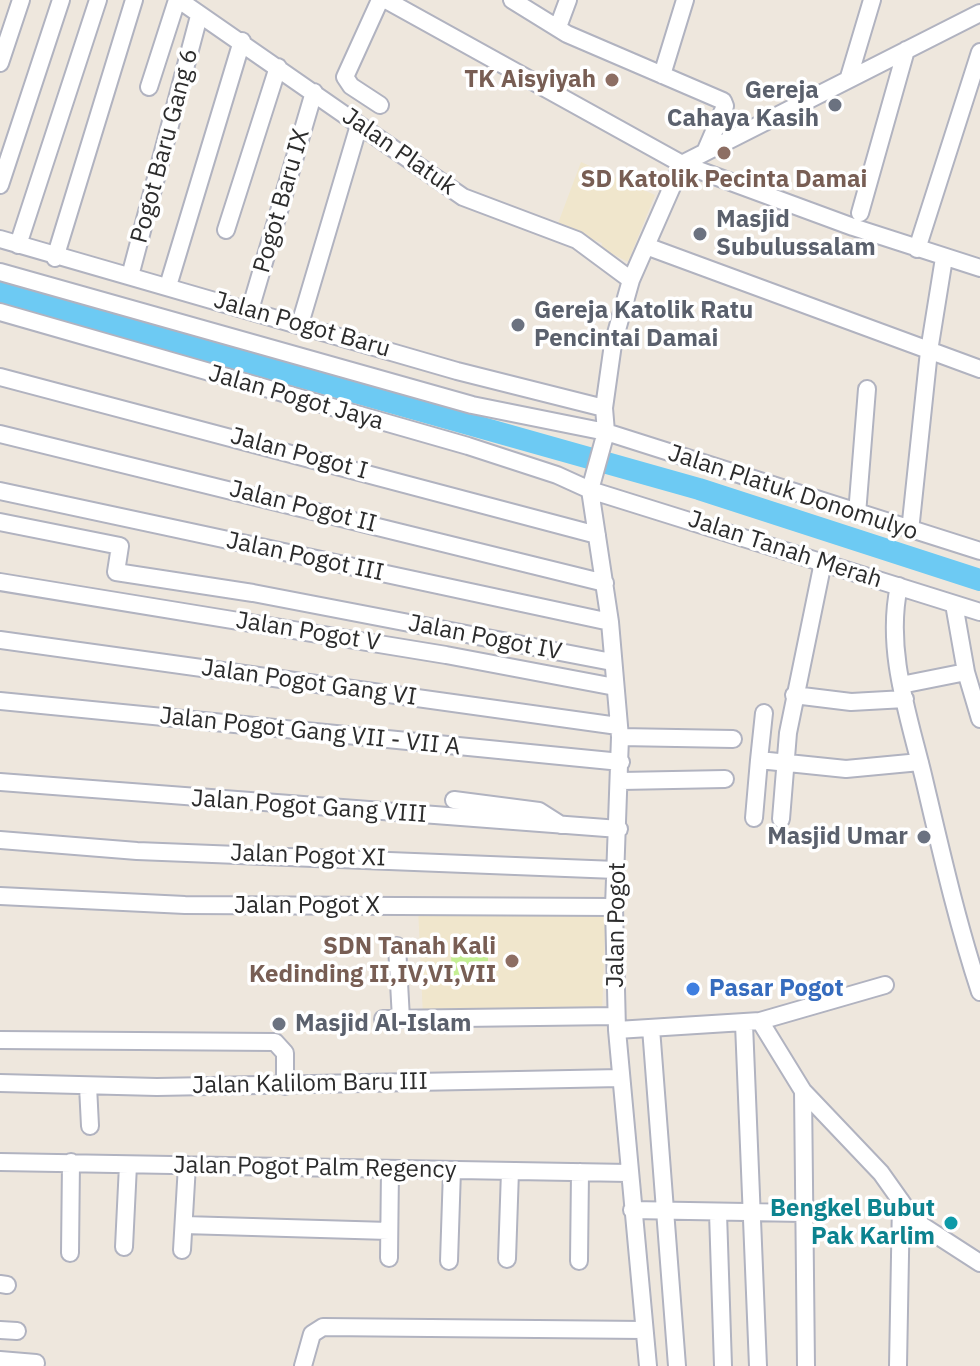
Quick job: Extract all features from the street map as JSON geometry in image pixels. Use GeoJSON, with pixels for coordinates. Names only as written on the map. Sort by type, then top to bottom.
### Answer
{"type":"FeatureCollection","features":[{"type":"Feature","properties":{"kind":"street"},"geometry":{"type":"LineString","coordinates":[[0,63],[21,0]]}},
{"type":"Feature","properties":{"kind":"street"},"geometry":{"type":"LineString","coordinates":[[0,185],[61,0]]}},
{"type":"Feature","properties":{"kind":"street"},"geometry":{"type":"LineString","coordinates":[[18,245],[98,0]]}},
{"type":"Feature","properties":{"kind":"street"},"geometry":{"type":"LineString","coordinates":[[55,258],[134,0]]}},
{"type":"Feature","properties":{"kind":"street"},"geometry":{"type":"LineString","coordinates":[[149,87],[178,0]]}},
{"type":"Feature","properties":{"kind":"street","name":"Jalan Platuk"},"geometry":{"type":"LineString","coordinates":[[178,0],[242,41],[463,197],[577,240],[631,280]]}},
{"type":"Feature","properties":{"kind":"street"},"geometry":{"type":"LineString","coordinates":[[380,105],[351,86],[345,77],[383,0],[682,164],[917,249],[980,268]]}},
{"type":"Feature","properties":{"kind":"street"},"geometry":{"type":"LineString","coordinates":[[512,0],[558,27],[723,101],[723,112],[706,150]]}},
{"type":"Feature","properties":{"kind":"street"},"geometry":{"type":"LineString","coordinates":[[558,27],[568,0]]}},
{"type":"Feature","properties":{"kind":"street"},"geometry":{"type":"LineString","coordinates":[[662,75],[685,0]]}},
{"type":"Feature","properties":{"kind":"street"},"geometry":{"type":"LineString","coordinates":[[849,77],[872,0]]}},
{"type":"Feature","properties":{"kind":"street"},"geometry":{"type":"LineString","coordinates":[[591,487],[606,434],[604,408],[613,344],[631,280],[682,164],[980,13]]}},
{"type":"Feature","properties":{"kind":"street","name":"Pogot Baru Gang 6"},"geometry":{"type":"LineString","coordinates":[[130,276],[199,16]]}},
{"type":"Feature","properties":{"kind":"street"},"geometry":{"type":"LineString","coordinates":[[168,286],[242,41]]}},
{"type":"Feature","properties":{"kind":"street"},"geometry":{"type":"LineString","coordinates":[[860,213],[906,50]]}},
{"type":"Feature","properties":{"kind":"street"},"geometry":{"type":"LineString","coordinates":[[917,249],[980,52]]}},
{"type":"Feature","properties":{"kind":"street"},"geometry":{"type":"LineString","coordinates":[[226,230],[278,67]]}},
{"type":"Feature","properties":{"kind":"street","name":"Pogot Baru IX"},"geometry":{"type":"LineString","coordinates":[[250,310],[314,92]]}},
{"type":"Feature","properties":{"kind":"street"},"geometry":{"type":"LineString","coordinates":[[300,324],[359,125]]}},
{"type":"Feature","properties":{"kind":"street","name":"Jalan Pogot Baru"},"geometry":{"type":"LineString","coordinates":[[0,239],[55,258],[168,286],[457,371],[604,408]]}},
{"type":"Feature","properties":{"kind":"street"},"geometry":{"type":"LineString","coordinates":[[646,246],[980,369]]}},
{"type":"Feature","properties":{"kind":"street"},"geometry":{"type":"LineString","coordinates":[[910,531],[929,351],[944,258]]}},
{"type":"Feature","properties":{"kind":"street","name":"Jalan Platuk Donomulyo"},"geometry":{"type":"LineString","coordinates":[[0,272],[472,405],[606,434],[980,551]]}},
{"type":"Feature","properties":{"kind":"street","name":"Jalan Pogot Jaya"},"geometry":{"type":"LineString","coordinates":[[0,312],[468,446],[591,487]]}},
{"type":"Feature","properties":{"kind":"street","name":"Jalan Pogot I"},"geometry":{"type":"LineString","coordinates":[[0,377],[597,535]]}},
{"type":"Feature","properties":{"kind":"street"},"geometry":{"type":"LineString","coordinates":[[857,514],[867,389]]}},
{"type":"Feature","properties":{"kind":"street","name":"Jalan Pogot II"},"geometry":{"type":"LineString","coordinates":[[0,434],[605,583]]}},
{"type":"Feature","properties":{"kind":"street","name":"Jalan Pogot"},"geometry":{"type":"LineString","coordinates":[[591,487],[610,622],[621,762],[614,907],[617,1023],[648,1366]]}},
{"type":"Feature","properties":{"kind":"street","name":"Jalan Tanah Merah"},"geometry":{"type":"LineString","coordinates":[[591,487],[980,612]]}},
{"type":"Feature","properties":{"kind":"street","name":"Jalan Pogot III"},"geometry":{"type":"LineString","coordinates":[[0,491],[610,622]]}},
{"type":"Feature","properties":{"kind":"street","name":"Jalan Pogot IV"},"geometry":{"type":"LineString","coordinates":[[0,522],[120,546],[116,572],[253,593],[612,662]]}},
{"type":"Feature","properties":{"kind":"street"},"geometry":{"type":"LineString","coordinates":[[781,819],[794,695],[823,562]]}},
{"type":"Feature","properties":{"kind":"street","name":"Jalan Pogot V"},"geometry":{"type":"LineString","coordinates":[[0,582],[446,655],[615,687]]}},
{"type":"Feature","properties":{"kind":"street"},"geometry":{"type":"LineString","coordinates":[[899,586],[894,630],[903,692],[959,929],[980,992]]}},
{"type":"Feature","properties":{"kind":"street"},"geometry":{"type":"LineString","coordinates":[[954,604],[966,672],[980,719]]}},
{"type":"Feature","properties":{"kind":"street","name":"Jalan Pogot Gang VI"},"geometry":{"type":"LineString","coordinates":[[0,640],[619,732],[733,739]]}},
{"type":"Feature","properties":{"kind":"street"},"geometry":{"type":"LineString","coordinates":[[794,695],[865,703],[966,672]]}},
{"type":"Feature","properties":{"kind":"street","name":"Jalan Pogot Gang VII - VII A"},"geometry":{"type":"LineString","coordinates":[[0,701],[621,762]]}},
{"type":"Feature","properties":{"kind":"street"},"geometry":{"type":"LineString","coordinates":[[754,818],[764,713]]}},
{"type":"Feature","properties":{"kind":"street"},"geometry":{"type":"LineString","coordinates":[[759,760],[846,769],[920,762]]}},
{"type":"Feature","properties":{"kind":"street"},"geometry":{"type":"LineString","coordinates":[[621,781],[725,779]]}},
{"type":"Feature","properties":{"kind":"street","name":"Jalan Pogot Gang VIII"},"geometry":{"type":"LineString","coordinates":[[0,782],[619,829]]}},
{"type":"Feature","properties":{"kind":"street"},"geometry":{"type":"LineString","coordinates":[[454,800],[539,811],[561,825]]}},
{"type":"Feature","properties":{"kind":"street","name":"Jalan Pogot XI"},"geometry":{"type":"LineString","coordinates":[[0,840],[137,851],[616,870]]}},
{"type":"Feature","properties":{"kind":"street","name":"Jalan Pogot X"},"geometry":{"type":"LineString","coordinates":[[0,896],[185,905],[614,907]]}},
{"type":"Feature","properties":{"kind":"street"},"geometry":{"type":"LineString","coordinates":[[397,946],[401,1019]]}},
{"type":"Feature","properties":{"kind":"street"},"geometry":{"type":"LineString","coordinates":[[383,1019],[617,1023],[651,1028],[752,1023],[885,985]]}},
{"type":"Feature","properties":{"kind":"street"},"geometry":{"type":"LineString","coordinates":[[752,1023],[803,1091],[881,1173],[915,1221],[980,1263]]}},
{"type":"Feature","properties":{"kind":"street"},"geometry":{"type":"LineString","coordinates":[[752,1023],[752,1214],[758,1366]]}},
{"type":"Feature","properties":{"kind":"street"},"geometry":{"type":"LineString","coordinates":[[651,1028],[677,1366]]}},
{"type":"Feature","properties":{"kind":"street"},"geometry":{"type":"LineString","coordinates":[[0,1040],[275,1042],[285,1053],[285,1086]]}},
{"type":"Feature","properties":{"kind":"street","name":"Jalan Kalilom Baru III"},"geometry":{"type":"LineString","coordinates":[[0,1083],[285,1086],[621,1078]]}},
{"type":"Feature","properties":{"kind":"street"},"geometry":{"type":"LineString","coordinates":[[88,1086],[90,1126]]}},
{"type":"Feature","properties":{"kind":"street"},"geometry":{"type":"LineString","coordinates":[[803,1091],[806,1366]]}},
{"type":"Feature","properties":{"kind":"street","name":"Jalan Pogot Palm Regency"},"geometry":{"type":"LineString","coordinates":[[0,1162],[629,1173]]}},
{"type":"Feature","properties":{"kind":"street"},"geometry":{"type":"LineString","coordinates":[[70,1253],[71,1162]]}},
{"type":"Feature","properties":{"kind":"street"},"geometry":{"type":"LineString","coordinates":[[124,1247],[128,1165]]}},
{"type":"Feature","properties":{"kind":"street"},"geometry":{"type":"LineString","coordinates":[[182,1250],[187,1165]]}},
{"type":"Feature","properties":{"kind":"street"},"geometry":{"type":"LineString","coordinates":[[389,1258],[390,1169]]}},
{"type":"Feature","properties":{"kind":"street"},"geometry":{"type":"LineString","coordinates":[[449,1261],[452,1170]]}},
{"type":"Feature","properties":{"kind":"street"},"geometry":{"type":"LineString","coordinates":[[507,1259],[510,1171]]}},
{"type":"Feature","properties":{"kind":"street"},"geometry":{"type":"LineString","coordinates":[[579,1261],[580,1172]]}},
{"type":"Feature","properties":{"kind":"street"},"geometry":{"type":"LineString","coordinates":[[898,1366],[901,1201]]}},
{"type":"Feature","properties":{"kind":"street"},"geometry":{"type":"LineString","coordinates":[[632,1210],[803,1213]]}},
{"type":"Feature","properties":{"kind":"street"},"geometry":{"type":"LineString","coordinates":[[718,1213],[723,1366]]}},
{"type":"Feature","properties":{"kind":"street"},"geometry":{"type":"LineString","coordinates":[[184,1225],[389,1231]]}},
{"type":"Feature","properties":{"kind":"street"},"geometry":{"type":"LineString","coordinates":[[303,1366],[312,1334],[323,1327],[644,1330]]}},
{"type":"Feature","properties":{"kind":"street"},"geometry":{"type":"LineString","coordinates":[[0,1360],[36,1363]]}},
{"type":"Feature","properties":{"kind":"shaded area"},"geometry":{"type":"Polygon","coordinates":[[[581,162],[655,195],[628,262],[601,248],[602,243],[557,226],[581,162]]]}},
{"type":"Feature","properties":{"kind":"shaded area","name":"SDN Tanah Kali Kedinding II,IV,VI,VII"},"geometry":{"type":"Polygon","coordinates":[[[418,908],[606,908],[602,1014],[423,1017],[418,908]]]}},
{"type":"Feature","properties":{"kind":"green space"},"geometry":{"type":"Polygon","coordinates":[[[488,951],[488,961],[473,962],[474,981],[452,981],[451,952],[488,951]]]}},
{"type":"Feature","properties":{"kind":"waterway"},"geometry":{"type":"LineString","coordinates":[[0,292],[699,489],[980,580]]}},
{"type":"Feature","properties":{"kind":"place","name":"TK Aisyiyah"},"geometry":{"type":"Point","coordinates":[612,80]}},
{"type":"Feature","properties":{"kind":"place","name":"Gereja Cahaya Kasih"},"geometry":{"type":"Point","coordinates":[835,105]}},
{"type":"Feature","properties":{"kind":"place","name":"SD Katolik Pecinta Damai"},"geometry":{"type":"Point","coordinates":[724,153]}},
{"type":"Feature","properties":{"kind":"place","name":"Masjid Subulussalam"},"geometry":{"type":"Point","coordinates":[700,234]}},
{"type":"Feature","properties":{"kind":"place","name":"Gereja Katolik Ratu Pencintai Damai"},"geometry":{"type":"Point","coordinates":[518,325]}},
{"type":"Feature","properties":{"kind":"place","name":"Masjid Umar"},"geometry":{"type":"Point","coordinates":[924,837]}},
{"type":"Feature","properties":{"kind":"place","name":"SDN Tanah Kali Kedinding II,IV,VI,VII"},"geometry":{"type":"Point","coordinates":[512,961]}},
{"type":"Feature","properties":{"kind":"place","name":"Pasar Pogot"},"geometry":{"type":"Point","coordinates":[693,989]}},
{"type":"Feature","properties":{"kind":"place","name":"Masjid Al-Islam"},"geometry":{"type":"Point","coordinates":[279,1024]}},
{"type":"Feature","properties":{"kind":"place","name":"Bengkel Bubut Pak Karlim"},"geometry":{"type":"Point","coordinates":[951,1223]}}]}
